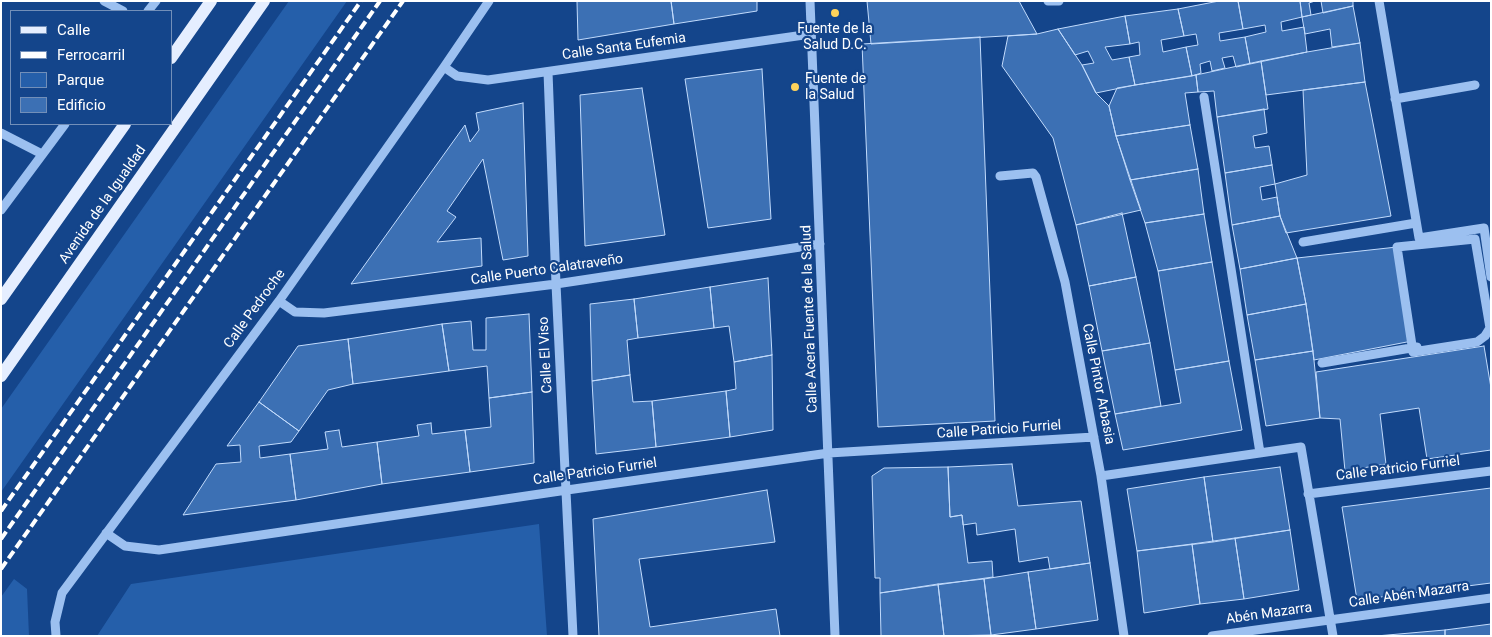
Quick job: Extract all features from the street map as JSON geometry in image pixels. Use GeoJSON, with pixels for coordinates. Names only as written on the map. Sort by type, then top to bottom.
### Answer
{"type":"FeatureCollection","features":[{"type":"Feature","properties":{"kind":"main road"},"geometry":{"type":"LineString","coordinates":[[172,57],[211,1]]}},
{"type":"Feature","properties":{"kind":"main road","name":"Avenida de la Igualdad"},"geometry":{"type":"LineString","coordinates":[[1,376],[264,1]]}},
{"type":"Feature","properties":{"kind":"main road","name":"Avenida de la Igualdad"},"geometry":{"type":"LineString","coordinates":[[1,299],[124,125]]}},
{"type":"Feature","properties":{"kind":"street"},"geometry":{"type":"LineString","coordinates":[[104,1],[120,10]]}},
{"type":"Feature","properties":{"kind":"street","name":"Calle Pedroche"},"geometry":{"type":"LineString","coordinates":[[56,636],[55,622],[62,593],[279,301],[444,68],[489,1]]}},
{"type":"Feature","properties":{"kind":"street","name":"Calle Acera Fuente de la Salud"},"geometry":{"type":"LineString","coordinates":[[810,1],[835,636]]}},
{"type":"Feature","properties":{"kind":"street"},"geometry":{"type":"LineString","coordinates":[[1048,1],[1058,1]]}},
{"type":"Feature","properties":{"kind":"street"},"geometry":{"type":"LineString","coordinates":[[1379,1],[1418,238],[1484,228],[1488,237],[1491,278]]}},
{"type":"Feature","properties":{"kind":"street","name":"Calle Santa Eufemia"},"geometry":{"type":"LineString","coordinates":[[444,68],[458,76],[488,80],[811,34]]}},
{"type":"Feature","properties":{"kind":"street","name":"Calle El Viso"},"geometry":{"type":"LineString","coordinates":[[548,72],[573,636]]}},
{"type":"Feature","properties":{"kind":"street"},"geometry":{"type":"LineString","coordinates":[[1395,98],[1475,85]]}},
{"type":"Feature","properties":{"kind":"street"},"geometry":{"type":"LineString","coordinates":[[1204,98],[1260,453]]}},
{"type":"Feature","properties":{"kind":"street"},"geometry":{"type":"LineString","coordinates":[[1,210],[63,125]]}},
{"type":"Feature","properties":{"kind":"street"},"geometry":{"type":"LineString","coordinates":[[1,133],[42,154]]}},
{"type":"Feature","properties":{"kind":"street","name":"Calle Pintor Arbasia"},"geometry":{"type":"LineString","coordinates":[[1000,176],[1033,173],[1036,177],[1065,282],[1101,476],[1124,636]]}},
{"type":"Feature","properties":{"kind":"street"},"geometry":{"type":"LineString","coordinates":[[1303,242],[1416,223]]}},
{"type":"Feature","properties":{"kind":"street"},"geometry":{"type":"LineString","coordinates":[[1475,240],[1490,328],[1488,335],[1477,342],[1414,352],[1397,247],[1475,240]]}},
{"type":"Feature","properties":{"kind":"street","name":"Calle Puerto Calatraveño"},"geometry":{"type":"LineString","coordinates":[[279,301],[295,312],[324,313],[556,284],[820,244]]}},
{"type":"Feature","properties":{"kind":"street"},"geometry":{"type":"LineString","coordinates":[[1322,363],[1413,348]]}},
{"type":"Feature","properties":{"kind":"street","name":"Calle Patricio Furriel"},"geometry":{"type":"LineString","coordinates":[[106,533],[125,546],[159,550],[566,490],[829,454],[1094,437]]}},
{"type":"Feature","properties":{"kind":"street"},"geometry":{"type":"LineString","coordinates":[[1101,476],[1301,447],[1332,636]]}},
{"type":"Feature","properties":{"kind":"street","name":"Calle Patricio Furriel"},"geometry":{"type":"LineString","coordinates":[[1308,494],[1491,471]]}},
{"type":"Feature","properties":{"kind":"street","name":"Calle Abén Mazarra"},"geometry":{"type":"LineString","coordinates":[[1330,620],[1491,598]]}},
{"type":"Feature","properties":{"kind":"street","name":"Abén Mazarra"},"geometry":{"type":"LineString","coordinates":[[1212,636],[1330,620]]}},
{"type":"Feature","properties":{"kind":"green space"},"geometry":{"type":"Polygon","coordinates":[[[289,1],[347,1],[1,492],[1,409],[289,1]]]}},
{"type":"Feature","properties":{"kind":"green space"},"geometry":{"type":"Polygon","coordinates":[[[539,524],[547,636],[97,636],[131,584],[539,524]]]}},
{"type":"Feature","properties":{"kind":"green space"},"geometry":{"type":"Polygon","coordinates":[[[14,579],[27,589],[29,636],[1,636],[1,597],[14,579]]]}},
{"type":"Feature","properties":{"kind":"building"},"geometry":{"type":"Polygon","coordinates":[[[577,1],[671,1],[674,24],[578,40],[577,1]]]}},
{"type":"Feature","properties":{"kind":"building"},"geometry":{"type":"Polygon","coordinates":[[[671,1],[757,1],[757,11],[674,24],[671,1]]]}},
{"type":"Feature","properties":{"kind":"building"},"geometry":{"type":"Polygon","coordinates":[[[867,1],[1019,1],[1037,34],[871,44],[867,1]]]}},
{"type":"Feature","properties":{"kind":"building"},"geometry":{"type":"Polygon","coordinates":[[[1219,1],[1238,1],[1243,29],[1219,33],[1220,41],[1245,37],[1250,64],[1236,67],[1233,56],[1222,58],[1225,68],[1212,71],[1210,61],[1200,64],[1201,73],[1192,76],[1186,47],[1198,45],[1196,34],[1184,36],[1178,9],[1219,1]]]}},
{"type":"Feature","properties":{"kind":"building"},"geometry":{"type":"Polygon","coordinates":[[[1238,1],[1300,1],[1302,17],[1281,22],[1282,31],[1304,27],[1307,52],[1250,64],[1245,37],[1266,32],[1265,25],[1243,29],[1238,1]]]}},
{"type":"Feature","properties":{"kind":"building"},"geometry":{"type":"Polygon","coordinates":[[[1300,1],[1315,1],[1309,3],[1311,15],[1302,17],[1300,1]]]}},
{"type":"Feature","properties":{"kind":"building"},"geometry":{"type":"Polygon","coordinates":[[[1321,1],[1353,1],[1353,6],[1323,13],[1321,1]]]}},
{"type":"Feature","properties":{"kind":"building"},"geometry":{"type":"Polygon","coordinates":[[[1353,6],[1360,43],[1332,47],[1330,29],[1305,34],[1302,17],[1353,6]]]}},
{"type":"Feature","properties":{"kind":"building"},"geometry":{"type":"Polygon","coordinates":[[[1178,9],[1184,36],[1161,40],[1163,52],[1186,47],[1192,76],[1135,85],[1129,57],[1140,55],[1139,42],[1130,44],[1125,16],[1178,9]]]}},
{"type":"Feature","properties":{"kind":"building"},"geometry":{"type":"Polygon","coordinates":[[[1125,16],[1130,44],[1105,47],[1112,60],[1129,57],[1135,85],[1096,93],[1082,65],[1094,63],[1088,51],[1075,55],[1058,29],[1125,16]]]}},
{"type":"Feature","properties":{"kind":"building"},"geometry":{"type":"Polygon","coordinates":[[[1058,29],[1082,65],[1096,93],[1109,106],[1116,136],[1141,210],[1076,225],[1053,138],[1002,66],[1008,36],[1037,34],[1058,29]]]}},
{"type":"Feature","properties":{"kind":"building"},"geometry":{"type":"Polygon","coordinates":[[[980,37],[995,421],[878,427],[862,44],[980,37]]]}},
{"type":"Feature","properties":{"kind":"building"},"geometry":{"type":"Polygon","coordinates":[[[1360,43],[1365,82],[1266,95],[1261,61],[1360,43]]]}},
{"type":"Feature","properties":{"kind":"building"},"geometry":{"type":"Polygon","coordinates":[[[1261,61],[1268,109],[1217,117],[1214,91],[1198,92],[1196,75],[1261,61]]]}},
{"type":"Feature","properties":{"kind":"building"},"geometry":{"type":"Polygon","coordinates":[[[762,69],[771,219],[708,228],[685,79],[762,69]]]}},
{"type":"Feature","properties":{"kind":"building"},"geometry":{"type":"Polygon","coordinates":[[[1196,75],[1198,92],[1185,93],[1190,125],[1116,136],[1109,106],[1117,88],[1196,75]]]}},
{"type":"Feature","properties":{"kind":"building"},"geometry":{"type":"Polygon","coordinates":[[[1365,82],[1391,216],[1286,233],[1280,216],[1275,184],[1307,175],[1303,90],[1365,82]]]}},
{"type":"Feature","properties":{"kind":"building"},"geometry":{"type":"Polygon","coordinates":[[[642,88],[665,235],[585,246],[580,95],[642,88]]]}},
{"type":"Feature","properties":{"kind":"building"},"geometry":{"type":"Polygon","coordinates":[[[523,103],[528,256],[503,260],[483,159],[447,211],[456,217],[437,242],[481,238],[482,266],[351,284],[465,125],[470,142],[479,130],[476,113],[523,103]]]}},
{"type":"Feature","properties":{"kind":"building"},"geometry":{"type":"Polygon","coordinates":[[[1264,109],[1267,133],[1253,136],[1255,148],[1269,146],[1272,165],[1225,173],[1217,117],[1264,109]]]}},
{"type":"Feature","properties":{"kind":"building"},"geometry":{"type":"Polygon","coordinates":[[[1190,125],[1198,169],[1130,180],[1116,136],[1190,125]]]}},
{"type":"Feature","properties":{"kind":"building"},"geometry":{"type":"Polygon","coordinates":[[[1272,165],[1275,184],[1260,187],[1262,200],[1277,197],[1280,216],[1232,225],[1225,173],[1272,165]]]}},
{"type":"Feature","properties":{"kind":"building"},"geometry":{"type":"Polygon","coordinates":[[[1198,169],[1204,214],[1145,223],[1130,180],[1198,169]]]}},
{"type":"Feature","properties":{"kind":"building"},"geometry":{"type":"Polygon","coordinates":[[[1122,213],[1136,277],[1089,286],[1076,225],[1122,213]]]}},
{"type":"Feature","properties":{"kind":"building"},"geometry":{"type":"Polygon","coordinates":[[[1204,214],[1212,262],[1158,271],[1145,223],[1204,214]]]}},
{"type":"Feature","properties":{"kind":"building"},"geometry":{"type":"Polygon","coordinates":[[[1280,216],[1297,258],[1240,269],[1232,225],[1280,216]]]}},
{"type":"Feature","properties":{"kind":"building"},"geometry":{"type":"Polygon","coordinates":[[[1397,247],[1412,341],[1314,360],[1297,258],[1397,247]]]}},
{"type":"Feature","properties":{"kind":"building"},"geometry":{"type":"Polygon","coordinates":[[[1297,258],[1306,304],[1247,315],[1240,269],[1297,258]]]}},
{"type":"Feature","properties":{"kind":"building"},"geometry":{"type":"Polygon","coordinates":[[[1212,262],[1229,361],[1175,370],[1158,271],[1212,262]]]}},
{"type":"Feature","properties":{"kind":"building"},"geometry":{"type":"Polygon","coordinates":[[[1136,277],[1150,343],[1102,351],[1089,286],[1136,277]]]}},
{"type":"Feature","properties":{"kind":"building"},"geometry":{"type":"Polygon","coordinates":[[[768,278],[772,355],[734,362],[729,326],[714,328],[710,287],[768,278]]]}},
{"type":"Feature","properties":{"kind":"building"},"geometry":{"type":"Polygon","coordinates":[[[710,287],[714,328],[638,338],[634,299],[710,287]]]}},
{"type":"Feature","properties":{"kind":"building"},"geometry":{"type":"Polygon","coordinates":[[[634,299],[638,338],[627,340],[630,375],[592,381],[590,304],[634,299]]]}},
{"type":"Feature","properties":{"kind":"building"},"geometry":{"type":"Polygon","coordinates":[[[1306,304],[1313,351],[1255,360],[1247,315],[1306,304]]]}},
{"type":"Feature","properties":{"kind":"building"},"geometry":{"type":"Polygon","coordinates":[[[529,314],[532,392],[489,398],[487,366],[449,371],[442,324],[471,321],[473,350],[486,350],[486,318],[529,314]]]}},
{"type":"Feature","properties":{"kind":"building"},"geometry":{"type":"Polygon","coordinates":[[[442,324],[449,371],[353,384],[348,339],[442,324]]]}},
{"type":"Feature","properties":{"kind":"building"},"geometry":{"type":"Polygon","coordinates":[[[348,339],[353,384],[328,390],[299,431],[259,402],[298,346],[348,339]]]}},
{"type":"Feature","properties":{"kind":"building"},"geometry":{"type":"Polygon","coordinates":[[[1150,343],[1161,406],[1115,414],[1102,351],[1150,343]]]}},
{"type":"Feature","properties":{"kind":"building"},"geometry":{"type":"Polygon","coordinates":[[[1484,346],[1491,388],[1491,450],[1427,459],[1419,408],[1380,414],[1386,464],[1345,471],[1340,419],[1320,418],[1316,372],[1484,346]]]}},
{"type":"Feature","properties":{"kind":"building"},"geometry":{"type":"Polygon","coordinates":[[[1313,351],[1320,418],[1266,426],[1255,360],[1313,351]]]}},
{"type":"Feature","properties":{"kind":"building"},"geometry":{"type":"Polygon","coordinates":[[[772,355],[773,430],[730,437],[726,391],[736,389],[734,362],[772,355]]]}},
{"type":"Feature","properties":{"kind":"building"},"geometry":{"type":"Polygon","coordinates":[[[1229,361],[1242,430],[1123,450],[1115,414],[1181,403],[1175,370],[1229,361]]]}},
{"type":"Feature","properties":{"kind":"building"},"geometry":{"type":"Polygon","coordinates":[[[630,375],[633,402],[652,401],[656,447],[596,454],[592,381],[630,375]]]}},
{"type":"Feature","properties":{"kind":"building"},"geometry":{"type":"Polygon","coordinates":[[[726,391],[730,437],[656,447],[652,401],[726,391]]]}},
{"type":"Feature","properties":{"kind":"building"},"geometry":{"type":"Polygon","coordinates":[[[532,392],[534,463],[470,472],[465,430],[491,427],[489,398],[532,392]]]}},
{"type":"Feature","properties":{"kind":"building"},"geometry":{"type":"Polygon","coordinates":[[[259,402],[299,431],[291,442],[259,446],[260,458],[290,454],[296,500],[183,515],[216,464],[241,462],[240,445],[227,446],[259,402]]]}},
{"type":"Feature","properties":{"kind":"building"},"geometry":{"type":"Polygon","coordinates":[[[431,423],[432,434],[465,430],[470,472],[382,484],[377,442],[419,436],[417,425],[431,423]]]}},
{"type":"Feature","properties":{"kind":"building"},"geometry":{"type":"Polygon","coordinates":[[[339,430],[342,447],[377,442],[382,484],[296,500],[290,454],[328,449],[325,432],[339,430]]]}},
{"type":"Feature","properties":{"kind":"building"},"geometry":{"type":"Polygon","coordinates":[[[1012,464],[1018,506],[1081,501],[1090,563],[1050,569],[1048,557],[1019,562],[1015,529],[977,535],[976,523],[963,525],[962,515],[950,517],[948,467],[1012,464]]]}},
{"type":"Feature","properties":{"kind":"building"},"geometry":{"type":"Polygon","coordinates":[[[948,467],[950,517],[962,515],[968,563],[992,561],[993,577],[880,593],[880,578],[875,578],[872,476],[884,468],[948,467]]]}},
{"type":"Feature","properties":{"kind":"building"},"geometry":{"type":"Polygon","coordinates":[[[1280,467],[1290,530],[1213,542],[1204,477],[1280,467]]]}},
{"type":"Feature","properties":{"kind":"building"},"geometry":{"type":"Polygon","coordinates":[[[1204,477],[1213,542],[1137,551],[1127,489],[1204,477]]]}},
{"type":"Feature","properties":{"kind":"building"},"geometry":{"type":"Polygon","coordinates":[[[1491,488],[1491,583],[1357,600],[1342,507],[1491,488]]]}},
{"type":"Feature","properties":{"kind":"building"},"geometry":{"type":"Polygon","coordinates":[[[767,490],[775,542],[639,559],[650,627],[776,609],[780,636],[599,636],[593,519],[767,490]]]}},
{"type":"Feature","properties":{"kind":"building"},"geometry":{"type":"Polygon","coordinates":[[[1290,530],[1299,590],[1244,599],[1235,538],[1290,530]]]}},
{"type":"Feature","properties":{"kind":"building"},"geometry":{"type":"Polygon","coordinates":[[[1235,538],[1244,599],[1200,604],[1192,544],[1235,538]]]}},
{"type":"Feature","properties":{"kind":"building"},"geometry":{"type":"Polygon","coordinates":[[[1192,544],[1200,604],[1144,613],[1137,551],[1192,544]]]}},
{"type":"Feature","properties":{"kind":"building"},"geometry":{"type":"Polygon","coordinates":[[[1090,563],[1098,620],[1036,629],[1028,572],[1090,563]]]}},
{"type":"Feature","properties":{"kind":"building"},"geometry":{"type":"Polygon","coordinates":[[[1028,572],[1036,629],[991,635],[984,579],[1028,572]]]}},
{"type":"Feature","properties":{"kind":"building"},"geometry":{"type":"Polygon","coordinates":[[[984,579],[991,635],[944,636],[938,584],[984,579]]]}},
{"type":"Feature","properties":{"kind":"building"},"geometry":{"type":"Polygon","coordinates":[[[938,584],[944,636],[881,636],[880,593],[938,584]]]}},
{"type":"Feature","properties":{"kind":"building"},"geometry":{"type":"Polygon","coordinates":[[[1491,624],[1491,636],[1445,636],[1445,630],[1491,624]]]}},
{"type":"Feature","properties":{"kind":"building"},"geometry":{"type":"Polygon","coordinates":[[[1445,630],[1445,636],[1376,636],[1445,630]]]}},
{"type":"Feature","properties":{"kind":"railway"},"geometry":{"type":"LineString","coordinates":[[1,511],[361,1]]}},
{"type":"Feature","properties":{"kind":"railway"},"geometry":{"type":"LineString","coordinates":[[1,539],[380,1]]}},
{"type":"Feature","properties":{"kind":"railway"},"geometry":{"type":"LineString","coordinates":[[1,569],[403,1]]}},
{"type":"Feature","properties":{"kind":"place","name":"Fuente de la Salud D.C."},"geometry":{"type":"Point","coordinates":[835,13]}},
{"type":"Feature","properties":{"kind":"place","name":"Fuente de la Salud"},"geometry":{"type":"Point","coordinates":[795,87]}}]}
